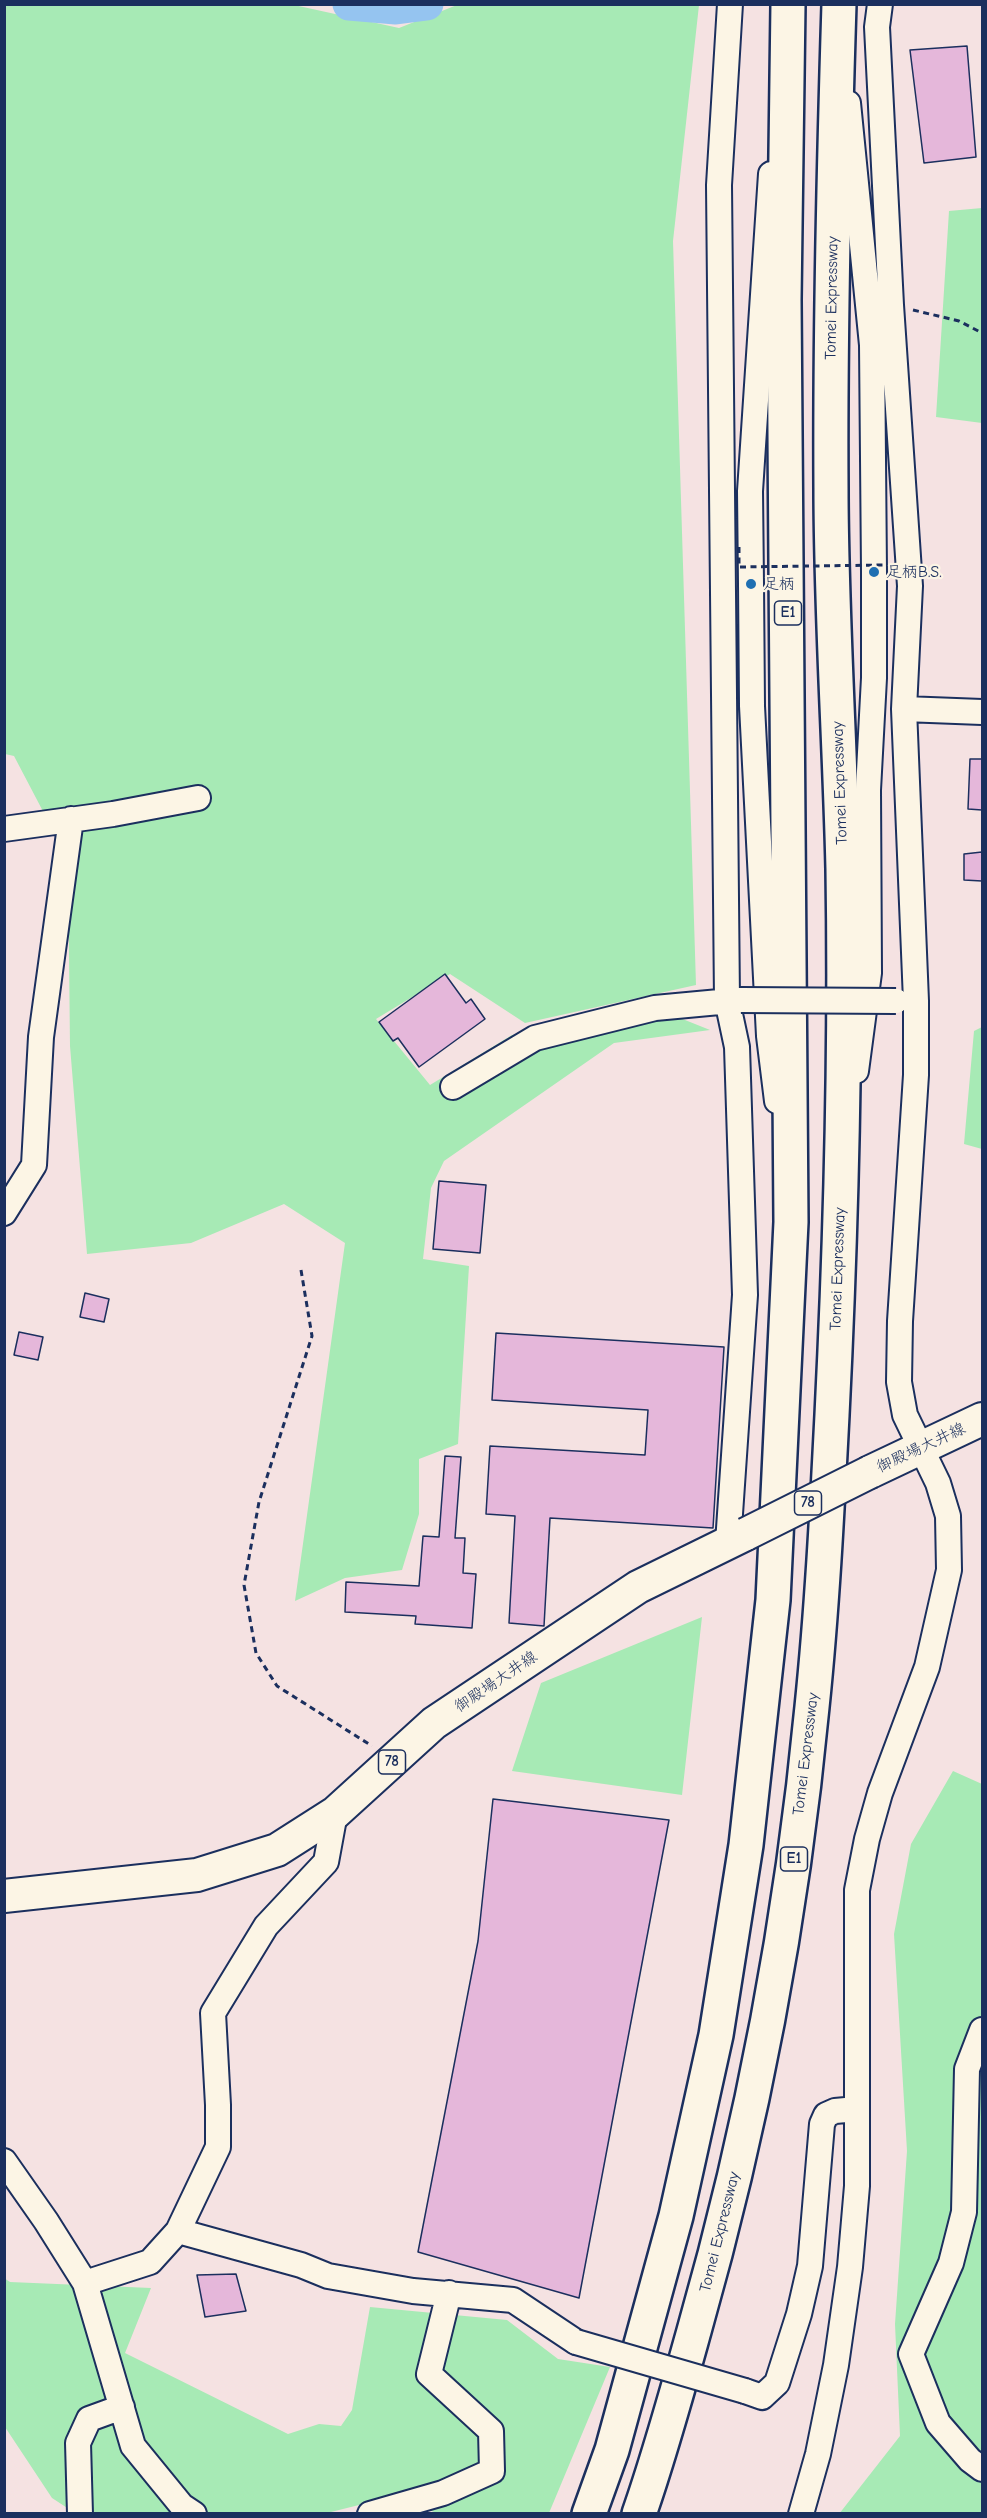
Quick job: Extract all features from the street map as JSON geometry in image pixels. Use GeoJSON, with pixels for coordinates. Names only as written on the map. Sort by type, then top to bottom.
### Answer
{"type":"FeatureCollection","features":[{"type":"Feature","properties":{"kind":"highway","name":"E1"},"geometry":{"type":"LineString","coordinates":[[590,2514],[612,2450],[676,2216],[716,2035],[746,1845],[773,1600],[792,1222],[784,300],[787,4]]}},
{"type":"Feature","properties":{"kind":"highway","name":"Tomei Expressway"},"geometry":{"type":"LineString","coordinates":[[639,2514],[657,2464],[721,2234],[750,2110],[771,2001],[795,1851],[812,1712],[824,1569],[841,1188],[843,869],[831,493],[834,150],[839,11]]}},
{"type":"Feature","properties":{"kind":"main road","name":"御殿場大井線"},"geometry":{"type":"LineString","coordinates":[[4,1896],[197,1875],[277,1850],[335,1813],[434,1722],[638,1587],[920,1448],[982,1420]]}},
{"type":"Feature","properties":{"kind":"street"},"geometry":{"type":"LineString","coordinates":[[730,4],[719,185],[734,1000],[745,1295],[737,1538]]}},
{"type":"Feature","properties":{"kind":"street"},"geometry":{"type":"LineString","coordinates":[[801,2514],[818,2454],[836,2365],[850,2267],[857,2186],[857,1890],[867,1839],[880,1793],[927,1667],[949,1570],[948,1516],[938,1483],[904,1415],[899,1382],[900,1321],[916,1075],[906,1001],[904,709],[910,586],[891,305],[877,27],[880,4]]}},
{"type":"Feature","properties":{"kind":"street"},"geometry":{"type":"LineString","coordinates":[[839,11],[862,224],[872,345],[874,572],[874,678],[868,790],[869,973],[841,1188]]}},
{"type":"Feature","properties":{"kind":"street"},"geometry":{"type":"LineString","coordinates":[[904,709],[982,712]]}},
{"type":"Feature","properties":{"kind":"street"},"geometry":{"type":"LineString","coordinates":[[4,829],[113,814],[198,798]]}},
{"type":"Feature","properties":{"kind":"street"},"geometry":{"type":"LineString","coordinates":[[4,1213],[34,1165],[41,1037],[71,819]]}},
{"type":"Feature","properties":{"kind":"street"},"geometry":{"type":"LineString","coordinates":[[453,1087],[535,1038],[654,1008],[734,1000],[906,1001]]}},
{"type":"Feature","properties":{"kind":"street"},"geometry":{"type":"LineString","coordinates":[[85,2283],[150,2262],[178,2231],[218,2147],[213,2013],[266,1926],[326,1862],[335,1813]]}},
{"type":"Feature","properties":{"kind":"street"},"geometry":{"type":"LineString","coordinates":[[982,2030],[967,2069],[964,2212],[951,2263],[911,2354],[938,2423],[970,2460],[982,2469]]}},
{"type":"Feature","properties":{"kind":"street"},"geometry":{"type":"LineString","coordinates":[[178,2231],[301,2265],[328,2276],[413,2291],[513,2300],[576,2343],[762,2397],[777,2383],[799,2314],[810,2266],[822,2124],[826,2115],[835,2111],[857,2109]]}},
{"type":"Feature","properties":{"kind":"street"},"geometry":{"type":"LineString","coordinates":[[4,2162],[46,2221],[85,2283],[133,2446],[182,2506],[194,2514]]}},
{"type":"Feature","properties":{"kind":"street"},"geometry":{"type":"LineString","coordinates":[[370,2514],[443,2493],[492,2471],[490,2431],[429,2374],[448,2293]]}},
{"type":"Feature","properties":{"kind":"street"},"geometry":{"type":"LineString","coordinates":[[80,2514],[78,2443],[89,2419],[122,2407]]}},
{"type":"Feature","properties":{"kind":"path"},"geometry":{"type":"LineString","coordinates":[[891,305],[959,321],[982,333]]}},
{"type":"Feature","properties":{"kind":"path"},"geometry":{"type":"LineString","coordinates":[[739,547],[739,567],[884,565]]}},
{"type":"Feature","properties":{"kind":"path"},"geometry":{"type":"LineString","coordinates":[[301,1270],[312,1336],[259,1502],[244,1585],[256,1653],[278,1686],[394,1760]]}},
{"type":"Feature","properties":{"kind":"green space"},"geometry":{"type":"Polygon","coordinates":[[[5,5],[294,5],[399,28],[457,5],[699,5],[673,241],[696,985],[525,1023],[450,974],[376,1019],[430,1085],[512,1035],[655,1008],[710,1030],[614,1043],[444,1161],[431,1188],[423,1259],[469,1266],[458,1444],[419,1459],[419,1514],[402,1570],[345,1578],[295,1601],[345,1243],[284,1204],[191,1243],[87,1254],[70,1046],[68,859],[14,756],[5,754],[5,5]]]}},
{"type":"Feature","properties":{"kind":"green space"},"geometry":{"type":"Polygon","coordinates":[[[982,208],[982,423],[936,417],[949,211],[982,208]]]}},
{"type":"Feature","properties":{"kind":"green space"},"geometry":{"type":"Polygon","coordinates":[[[982,1027],[982,1149],[964,1144],[974,1031],[982,1027]]]}},
{"type":"Feature","properties":{"kind":"green space"},"geometry":{"type":"Polygon","coordinates":[[[702,1617],[682,1795],[512,1771],[541,1683],[702,1617]]]}},
{"type":"Feature","properties":{"kind":"green space"},"geometry":{"type":"Polygon","coordinates":[[[953,1771],[982,1784],[982,2513],[839,2514],[900,2436],[895,2324],[907,2151],[894,1934],[911,1844],[953,1771]]]}},
{"type":"Feature","properties":{"kind":"green space"},"geometry":{"type":"Polygon","coordinates":[[[4,2278],[10,2282],[151,2288],[125,2353],[288,2434],[319,2424],[341,2426],[352,2410],[370,2307],[507,2320],[558,2359],[610,2367],[549,2513],[437,2513],[391,2497],[323,2514],[75,2513],[52,2498],[5,2427],[4,2278]]]}},
{"type":"Feature","properties":{"kind":"building"},"geometry":{"type":"Polygon","coordinates":[[[967,46],[976,157],[924,163],[910,50],[967,46]]]}},
{"type":"Feature","properties":{"kind":"building"},"geometry":{"type":"Polygon","coordinates":[[[970,759],[982,759],[982,810],[968,809],[970,759]]]}},
{"type":"Feature","properties":{"kind":"building"},"geometry":{"type":"Polygon","coordinates":[[[982,852],[982,881],[964,880],[964,854],[982,852]]]}},
{"type":"Feature","properties":{"kind":"building"},"geometry":{"type":"Polygon","coordinates":[[[445,974],[466,1003],[471,999],[485,1019],[419,1067],[398,1038],[393,1041],[379,1022],[445,974]]]}},
{"type":"Feature","properties":{"kind":"building"},"geometry":{"type":"Polygon","coordinates":[[[439,1181],[486,1185],[480,1253],[433,1249],[439,1181]]]}},
{"type":"Feature","properties":{"kind":"building"},"geometry":{"type":"Polygon","coordinates":[[[85,1293],[109,1299],[104,1322],[80,1317],[85,1293]]]}},
{"type":"Feature","properties":{"kind":"building"},"geometry":{"type":"Polygon","coordinates":[[[19,1332],[43,1337],[38,1360],[14,1355],[19,1332]]]}},
{"type":"Feature","properties":{"kind":"building"},"geometry":{"type":"Polygon","coordinates":[[[496,1333],[724,1347],[713,1528],[550,1518],[544,1626],[509,1623],[515,1516],[486,1514],[490,1446],[645,1455],[648,1410],[492,1400],[496,1333]]]}},
{"type":"Feature","properties":{"kind":"building"},"geometry":{"type":"Polygon","coordinates":[[[445,1456],[461,1457],[455,1538],[465,1538],[463,1573],[476,1574],[472,1628],[415,1624],[416,1616],[345,1612],[346,1582],[419,1586],[423,1536],[439,1537],[445,1456]]]}},
{"type":"Feature","properties":{"kind":"building"},"geometry":{"type":"Polygon","coordinates":[[[493,1799],[669,1820],[579,2298],[418,2252],[478,1941],[493,1799]]]}},
{"type":"Feature","properties":{"kind":"building"},"geometry":{"type":"Polygon","coordinates":[[[236,2274],[246,2311],[205,2317],[197,2275],[236,2274]]]}},
{"type":"Feature","properties":{"kind":"waterway"},"geometry":{"type":"LineString","coordinates":[[349,4],[396,8],[427,4]]}},
{"type":"Feature","properties":{"kind":"place","name":"足柄B.S."},"geometry":{"type":"Point","coordinates":[874,572]}},
{"type":"Feature","properties":{"kind":"place","name":"足柄"},"geometry":{"type":"Point","coordinates":[751,584]}}]}
